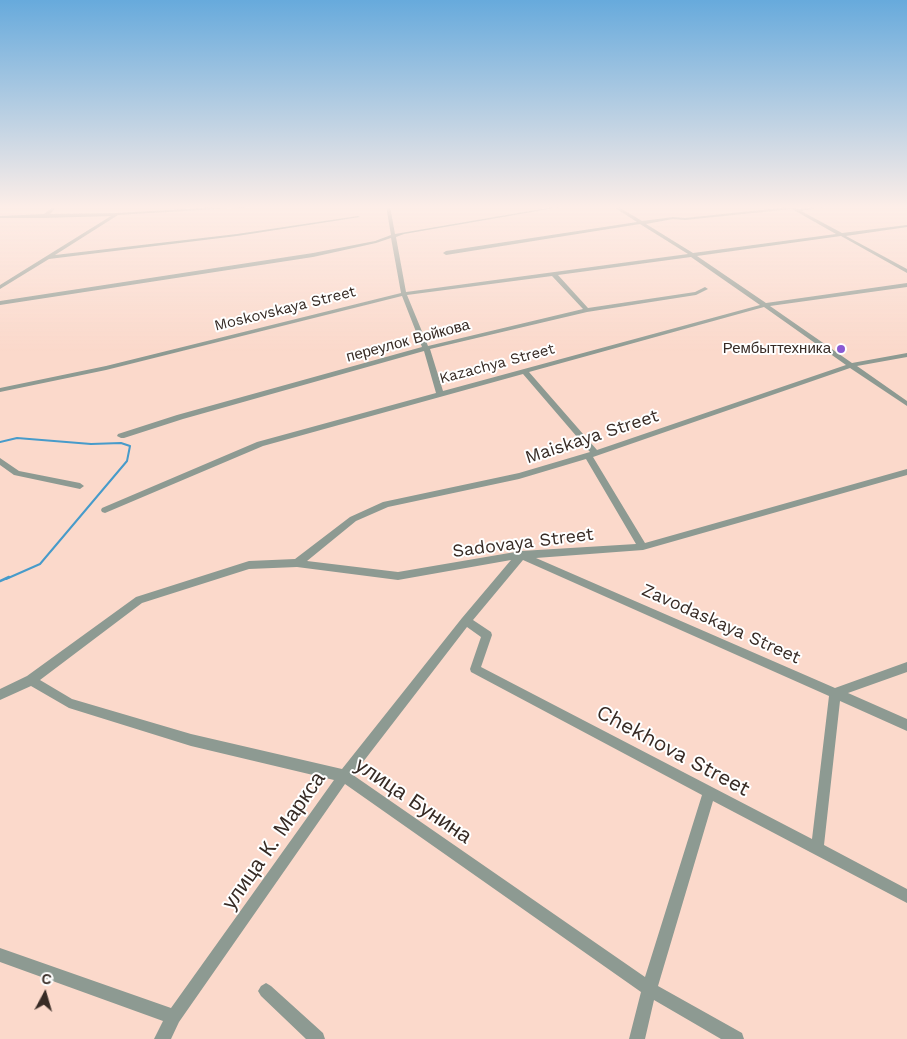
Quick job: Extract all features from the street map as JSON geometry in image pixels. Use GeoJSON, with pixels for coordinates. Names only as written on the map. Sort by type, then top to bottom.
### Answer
{"type":"FeatureCollection","features":[{"type":"Feature","properties":{"kind":"street"},"geometry":{"type":"LineString","coordinates":[[0,287],[53,254]]}},
{"type":"Feature","properties":{"kind":"street"},"geometry":{"type":"LineString","coordinates":[[49,257],[70,254]]}},
{"type":"Feature","properties":{"kind":"street"},"geometry":{"type":"LineString","coordinates":[[0,303],[315,254]]}},
{"type":"Feature","properties":{"kind":"street"},"geometry":{"type":"LineString","coordinates":[[397,254],[404,294],[426,348],[440,394]]}},
{"type":"Feature","properties":{"kind":"street","name":"Moskovskaya Street"},"geometry":{"type":"LineString","coordinates":[[0,390],[97,370],[404,294],[688,254]]}},
{"type":"Feature","properties":{"kind":"street"},"geometry":{"type":"LineString","coordinates":[[692,254],[907,404]]}},
{"type":"Feature","properties":{"kind":"street"},"geometry":{"type":"LineString","coordinates":[[878,254],[907,270]]}},
{"type":"Feature","properties":{"kind":"street"},"geometry":{"type":"LineString","coordinates":[[554,274],[587,310]]}},
{"type":"Feature","properties":{"kind":"street","name":"Kazachya Street"},"geometry":{"type":"LineString","coordinates":[[105,510],[260,444],[765,305],[907,285]]}},
{"type":"Feature","properties":{"kind":"street","name":"переулок Войкова"},"geometry":{"type":"LineString","coordinates":[[121,436],[426,348],[587,310],[696,293],[705,289]]}},
{"type":"Feature","properties":{"kind":"street","name":"Maiskaya Street"},"geometry":{"type":"LineString","coordinates":[[296,563],[353,519],[386,504],[519,476],[592,454],[852,365],[907,355]]}},
{"type":"Feature","properties":{"kind":"street"},"geometry":{"type":"LineString","coordinates":[[524,371],[592,454],[643,547]]}},
{"type":"Feature","properties":{"kind":"street"},"geometry":{"type":"LineString","coordinates":[[0,461],[16,473],[80,486]]}},
{"type":"Feature","properties":{"kind":"street","name":"Sadovaya Street"},"geometry":{"type":"LineString","coordinates":[[139,600],[248,565],[296,563],[398,576],[521,556],[643,547],[907,472]]}},
{"type":"Feature","properties":{"kind":"street","name":"улица К. Маркса"},"geometry":{"type":"LineString","coordinates":[[162,1039],[174,1017],[344,776],[466,621],[521,556]]}},
{"type":"Feature","properties":{"kind":"street","name":"Zavodaskaya Street"},"geometry":{"type":"LineString","coordinates":[[521,556],[907,725]]}},
{"type":"Feature","properties":{"kind":"street"},"geometry":{"type":"LineString","coordinates":[[0,695],[31,680],[139,600]]}},
{"type":"Feature","properties":{"kind":"street","name":"Chekhova Street"},"geometry":{"type":"LineString","coordinates":[[466,621],[487,635],[475,669],[907,896]]}},
{"type":"Feature","properties":{"kind":"street"},"geometry":{"type":"LineString","coordinates":[[817,849],[835,693],[907,667]]}},
{"type":"Feature","properties":{"kind":"street","name":"улица Бунина"},"geometry":{"type":"LineString","coordinates":[[31,680],[69,703],[191,740],[344,776],[649,989],[736,1039]]}},
{"type":"Feature","properties":{"kind":"street"},"geometry":{"type":"LineString","coordinates":[[636,1039],[649,989],[709,793]]}},
{"type":"Feature","properties":{"kind":"street"},"geometry":{"type":"LineString","coordinates":[[0,955],[174,1017]]}},
{"type":"Feature","properties":{"kind":"street"},"geometry":{"type":"LineString","coordinates":[[266,991],[317,1039]]}},
{"type":"Feature","properties":{"kind":"waterway"},"geometry":{"type":"LineString","coordinates":[[0,442],[17,438],[91,444],[121,443],[130,446],[127,461],[40,564],[6,579]]}},
{"type":"Feature","properties":{"kind":"waterway"},"geometry":{"type":"LineString","coordinates":[[0,581],[9,577]]}},
{"type":"Feature","properties":{"kind":"place","name":"Рембыттехника"},"geometry":{"type":"Point","coordinates":[841,349]}}]}
